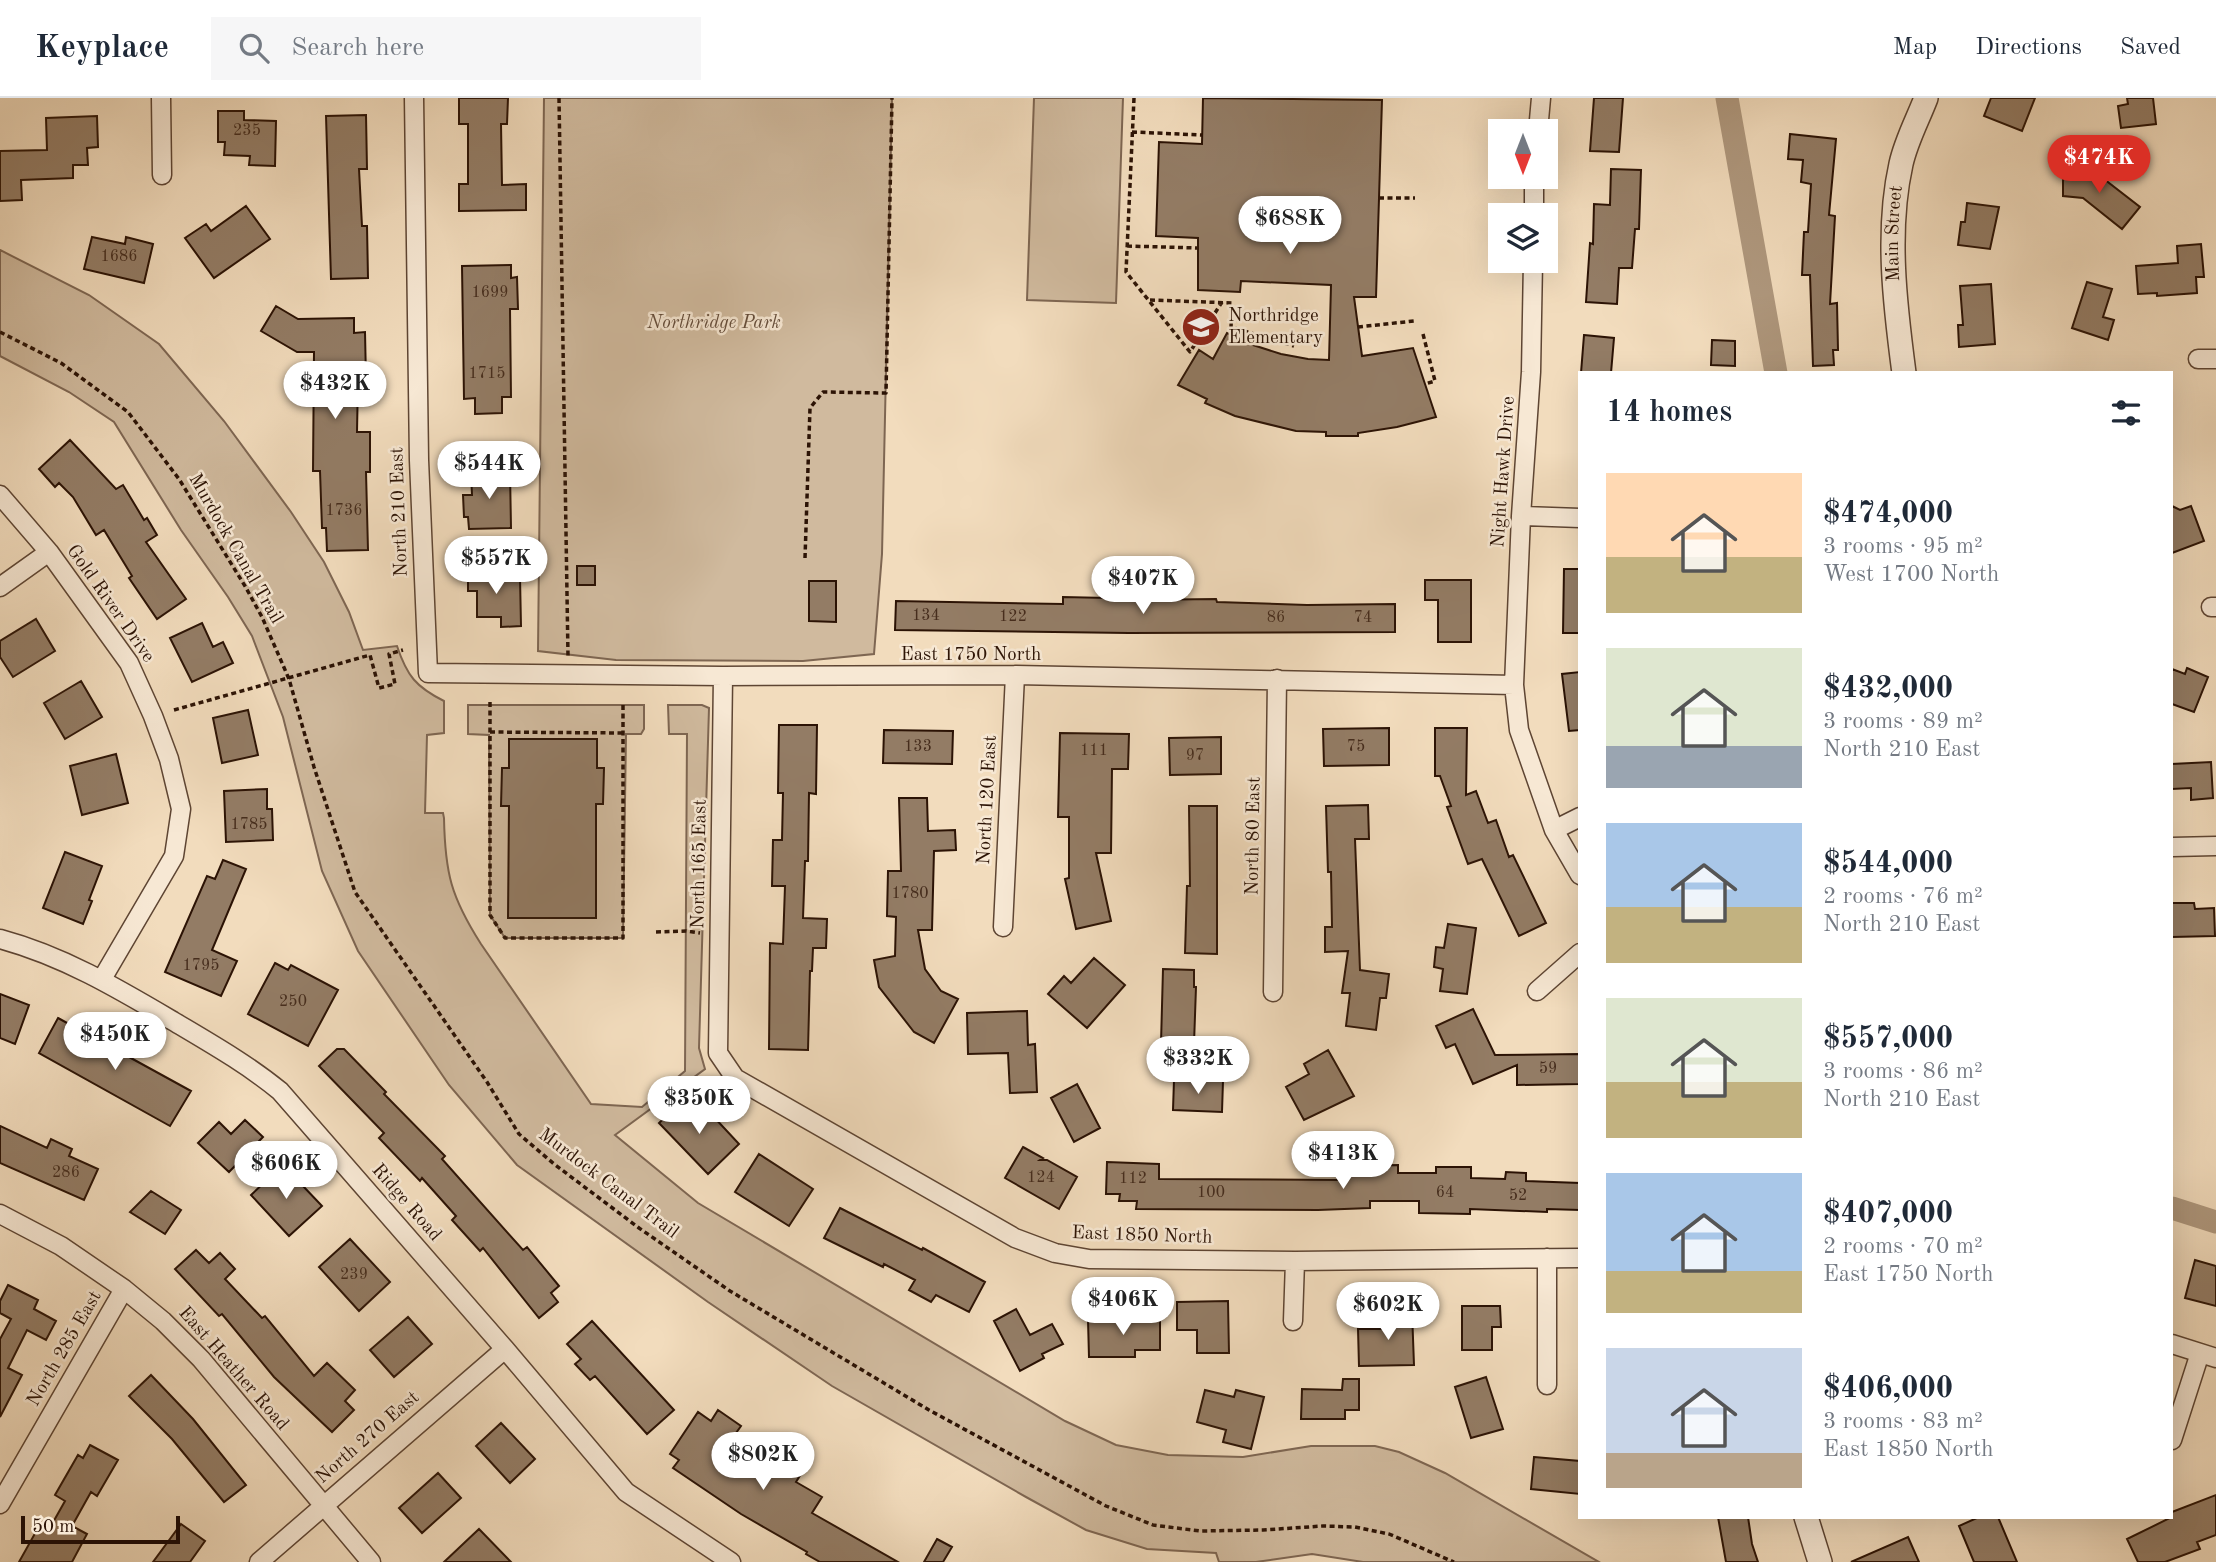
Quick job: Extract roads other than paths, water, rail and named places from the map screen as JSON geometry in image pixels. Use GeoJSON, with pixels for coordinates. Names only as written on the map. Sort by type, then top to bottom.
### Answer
{"type":"FeatureCollection","features":[{"type":"Feature","properties":{"kind":"street"},"geometry":{"type":"LineString","coordinates":[[161,98],[162,175]]}},
{"type":"Feature","properties":{"kind":"street","name":"North 210 East"},"geometry":{"type":"LineString","coordinates":[[414,98],[419,460],[428,673]]}},
{"type":"Feature","properties":{"kind":"street"},"geometry":{"type":"LineString","coordinates":[[1539,119],[1541,98]]}},
{"type":"Feature","properties":{"kind":"street","name":"Main Street"},"geometry":{"type":"LineString","coordinates":[[1904,371],[1893,257],[1896,201],[1901,163],[1926,98]]}},
{"type":"Feature","properties":{"kind":"street","name":"Night Hawk Drive"},"geometry":{"type":"LineString","coordinates":[[1533,273],[1531,372],[1521,516],[1514,685],[1520,730],[1554,830],[1578,872]]}},
{"type":"Feature","properties":{"kind":"street"},"geometry":{"type":"LineString","coordinates":[[2198,359],[2216,359]]}},
{"type":"Feature","properties":{"kind":"street","name":"Gold River Drive"},"geometry":{"type":"LineString","coordinates":[[0,495],[49,552],[129,663],[169,759],[181,809],[174,856],[102,979]]}},
{"type":"Feature","properties":{"kind":"street"},"geometry":{"type":"LineString","coordinates":[[1521,516],[1578,518]]}},
{"type":"Feature","properties":{"kind":"street"},"geometry":{"type":"LineString","coordinates":[[0,587],[49,552]]}},
{"type":"Feature","properties":{"kind":"street","name":"East 1750 North"},"geometry":{"type":"LineString","coordinates":[[428,673],[1015,676],[1514,685]]}},
{"type":"Feature","properties":{"kind":"street","name":"North 165 East"},"geometry":{"type":"LineString","coordinates":[[718,1053],[723,676]]}},
{"type":"Feature","properties":{"kind":"street","name":"North 120 East"},"geometry":{"type":"LineString","coordinates":[[1003,927],[1015,676]]}},
{"type":"Feature","properties":{"kind":"street","name":"North 80 East"},"geometry":{"type":"LineString","coordinates":[[1273,992],[1277,679]]}},
{"type":"Feature","properties":{"kind":"street"},"geometry":{"type":"LineString","coordinates":[[1554,830],[1578,818]]}},
{"type":"Feature","properties":{"kind":"street"},"geometry":{"type":"LineString","coordinates":[[2173,847],[2216,846]]}},
{"type":"Feature","properties":{"kind":"street","name":"Ridge Road"},"geometry":{"type":"LineString","coordinates":[[0,939],[35,948],[102,979],[250,1067],[280,1091],[506,1349],[626,1492],[731,1562]]}},
{"type":"Feature","properties":{"kind":"street"},"geometry":{"type":"LineString","coordinates":[[1537,990],[1578,955]]}},
{"type":"Feature","properties":{"kind":"street","name":"East 1850 North"},"geometry":{"type":"LineString","coordinates":[[718,1053],[735,1078],[1015,1238],[1055,1253],[1089,1259],[1295,1261],[1578,1258]]}},
{"type":"Feature","properties":{"kind":"street","name":"East Heather Road"},"geometry":{"type":"LineString","coordinates":[[0,1214],[61,1247],[124,1289],[163,1321],[201,1359],[371,1562]]}},
{"type":"Feature","properties":{"kind":"street"},"geometry":{"type":"LineString","coordinates":[[1547,1258],[1547,1385]]}},
{"type":"Feature","properties":{"kind":"street"},"geometry":{"type":"LineString","coordinates":[[1293,1321],[1295,1261]]}},
{"type":"Feature","properties":{"kind":"street","name":"North 285 East"},"geometry":{"type":"LineString","coordinates":[[2,1498],[124,1289]]}},
{"type":"Feature","properties":{"kind":"street"},"geometry":{"type":"LineString","coordinates":[[2173,1344],[2208,1356],[2173,1438]]}},
{"type":"Feature","properties":{"kind":"street","name":"North 270 East"},"geometry":{"type":"LineString","coordinates":[[259,1562],[506,1349]]}},
{"type":"Feature","properties":{"kind":"street"},"geometry":{"type":"LineString","coordinates":[[1806,1519],[1820,1562]]}},
{"type":"Feature","properties":{"kind":"waterway"},"geometry":{"type":"LineString","coordinates":[[1727,98],[1776,371]]}},
{"type":"Feature","properties":{"kind":"waterway"},"geometry":{"type":"LineString","coordinates":[[2173,1208],[2216,1222]]}},
{"type":"Feature","properties":{"kind":"place","name":"Northridge Elementary"},"geometry":{"type":"Point","coordinates":[1201,327]}},
{"type":"Feature","properties":{"kind":"park label","name":"Northridge Park"},"geometry":{"type":"Point","coordinates":[714,323]}}]}
